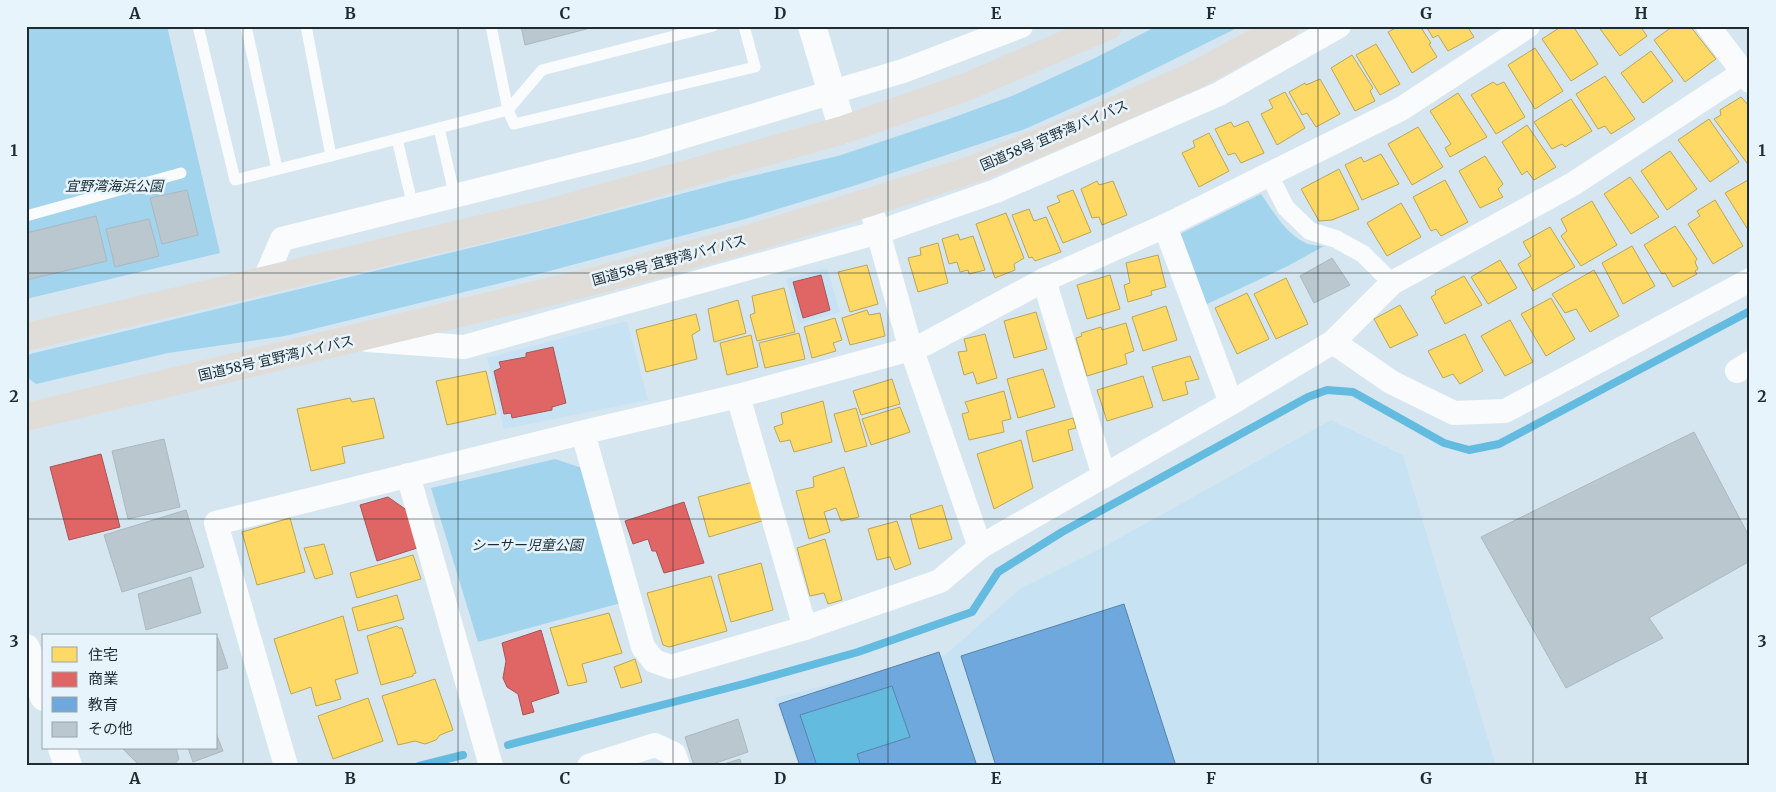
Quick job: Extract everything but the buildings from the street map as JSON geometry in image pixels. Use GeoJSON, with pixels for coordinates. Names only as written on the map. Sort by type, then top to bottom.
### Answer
{"type":"FeatureCollection","features":[{"type":"Feature","properties":{"kind":"highway"},"geometry":{"type":"LineString","coordinates":[[26,337],[549,213],[843,130],[966,87],[1108,26]]}},
{"type":"Feature","properties":{"kind":"highway","name":"国道58号 宜野湾バイパス"},"geometry":{"type":"LineString","coordinates":[[26,417],[602,279],[748,239],[870,202],[977,168],[1082,125],[1193,76],[1286,26]]}},
{"type":"Feature","properties":{"kind":"street"},"geometry":{"type":"LineString","coordinates":[[812,26],[843,130]]}},
{"type":"Feature","properties":{"kind":"street"},"geometry":{"type":"LineString","coordinates":[[264,281],[282,239],[642,149],[903,71],[1021,26]]}},
{"type":"Feature","properties":{"kind":"street"},"geometry":{"type":"LineString","coordinates":[[355,339],[464,347],[878,232],[996,191],[1219,94],[1339,26]]}},
{"type":"Feature","properties":{"kind":"street"},"geometry":{"type":"LineString","coordinates":[[286,766],[216,523],[738,396],[925,344],[1044,280],[1165,226],[1401,109],[1528,26]]}},
{"type":"Feature","properties":{"kind":"street"},"geometry":{"type":"LineString","coordinates":[[583,433],[643,647],[654,661],[671,667],[805,628],[940,581],[980,547],[1231,403],[1332,342],[1392,283],[1573,184],[1746,77],[1708,26]]}},
{"type":"Feature","properties":{"kind":"street"},"geometry":{"type":"LineString","coordinates":[[1269,175],[1286,208],[1310,232],[1336,239],[1363,254],[1392,283]]}},
{"type":"Feature","properties":{"kind":"street"},"geometry":{"type":"LineString","coordinates":[[870,202],[911,349],[980,547]]}},
{"type":"Feature","properties":{"kind":"street"},"geometry":{"type":"LineString","coordinates":[[1165,226],[1231,403]]}},
{"type":"Feature","properties":{"kind":"street"},"geometry":{"type":"LineString","coordinates":[[1044,280],[1104,476]]}},
{"type":"Feature","properties":{"kind":"street"},"geometry":{"type":"LineString","coordinates":[[1332,342],[1391,382],[1454,413],[1505,411],[1750,280]]}},
{"type":"Feature","properties":{"kind":"street"},"geometry":{"type":"LineString","coordinates":[[738,396],[805,628]]}},
{"type":"Feature","properties":{"kind":"street"},"geometry":{"type":"LineString","coordinates":[[408,475],[491,766]]}},
{"type":"Feature","properties":{"kind":"street"},"geometry":{"type":"LineString","coordinates":[[26,648],[42,692]]}},
{"type":"Feature","properties":{"kind":"street"},"geometry":{"type":"LineString","coordinates":[[589,766],[655,744],[674,754],[678,766]]}},
{"type":"Feature","properties":{"kind":"street"},"geometry":{"type":"LineString","coordinates":[[63,750],[68,766]]}},
{"type":"Feature","properties":{"kind":"lane"},"geometry":{"type":"LineString","coordinates":[[198,26],[235,180],[508,110],[542,70],[713,26]]}},
{"type":"Feature","properties":{"kind":"lane"},"geometry":{"type":"LineString","coordinates":[[246,26],[278,169]]}},
{"type":"Feature","properties":{"kind":"lane"},"geometry":{"type":"LineString","coordinates":[[306,26],[331,156]]}},
{"type":"Feature","properties":{"kind":"lane"},"geometry":{"type":"LineString","coordinates":[[491,26],[508,110],[514,124],[755,67],[744,26]]}},
{"type":"Feature","properties":{"kind":"lane"},"geometry":{"type":"LineString","coordinates":[[439,128],[455,197]]}},
{"type":"Feature","properties":{"kind":"lane"},"geometry":{"type":"LineString","coordinates":[[397,139],[413,207]]}},
{"type":"Feature","properties":{"kind":"lane"},"geometry":{"type":"LineString","coordinates":[[26,216],[181,173]]}},
{"type":"Feature","properties":{"kind":"shaded area"},"geometry":{"type":"Polygon","coordinates":[[[827,268],[840,312],[799,324],[786,279],[827,268]]]}},
{"type":"Feature","properties":{"kind":"shaded area"},"geometry":{"type":"Polygon","coordinates":[[[627,321],[648,400],[504,429],[487,358],[627,321]]]}},
{"type":"Feature","properties":{"kind":"shaded area"},"geometry":{"type":"Polygon","coordinates":[[[1331,420],[1403,455],[1496,766],[798,766],[775,698],[945,655],[1021,588],[1109,544],[1331,420]]]}},
{"type":"Feature","properties":{"kind":"shaded area"},"geometry":{"type":"Polygon","coordinates":[[[892,686],[910,737],[858,754],[861,766],[817,766],[800,715],[892,686]]]}},
{"type":"Feature","properties":{"kind":"green space","name":"宜野湾海浜公園"},"geometry":{"type":"Polygon","coordinates":[[[26,26],[167,26],[220,253],[26,299],[26,26]]]}},
{"type":"Feature","properties":{"kind":"green space"},"geometry":{"type":"Polygon","coordinates":[[[1157,26],[1241,26],[1108,92],[1025,129],[850,187],[745,219],[542,273],[285,336],[168,353],[36,384],[28,378],[26,357],[30,354],[528,234],[730,181],[838,156],[1012,96],[1095,58],[1157,26]]]}},
{"type":"Feature","properties":{"kind":"green space"},"geometry":{"type":"Polygon","coordinates":[[[1261,194],[1293,235],[1308,244],[1324,246],[1288,266],[1205,305],[1180,234],[1261,194]]]}},
{"type":"Feature","properties":{"kind":"green space","name":"シーサー児童公園"},"geometry":{"type":"Polygon","coordinates":[[[555,459],[582,468],[621,603],[478,642],[431,488],[555,459]]]}},
{"type":"Feature","properties":{"kind":"waterway"},"geometry":{"type":"LineString","coordinates":[[508,745],[858,652],[972,612],[998,572],[1062,532],[1308,397],[1327,390],[1353,392],[1444,443],[1469,450],[1499,444],[1750,311]]}},
{"type":"Feature","properties":{"kind":"waterway"},"geometry":{"type":"LineString","coordinates":[[419,766],[463,755]]}}]}
